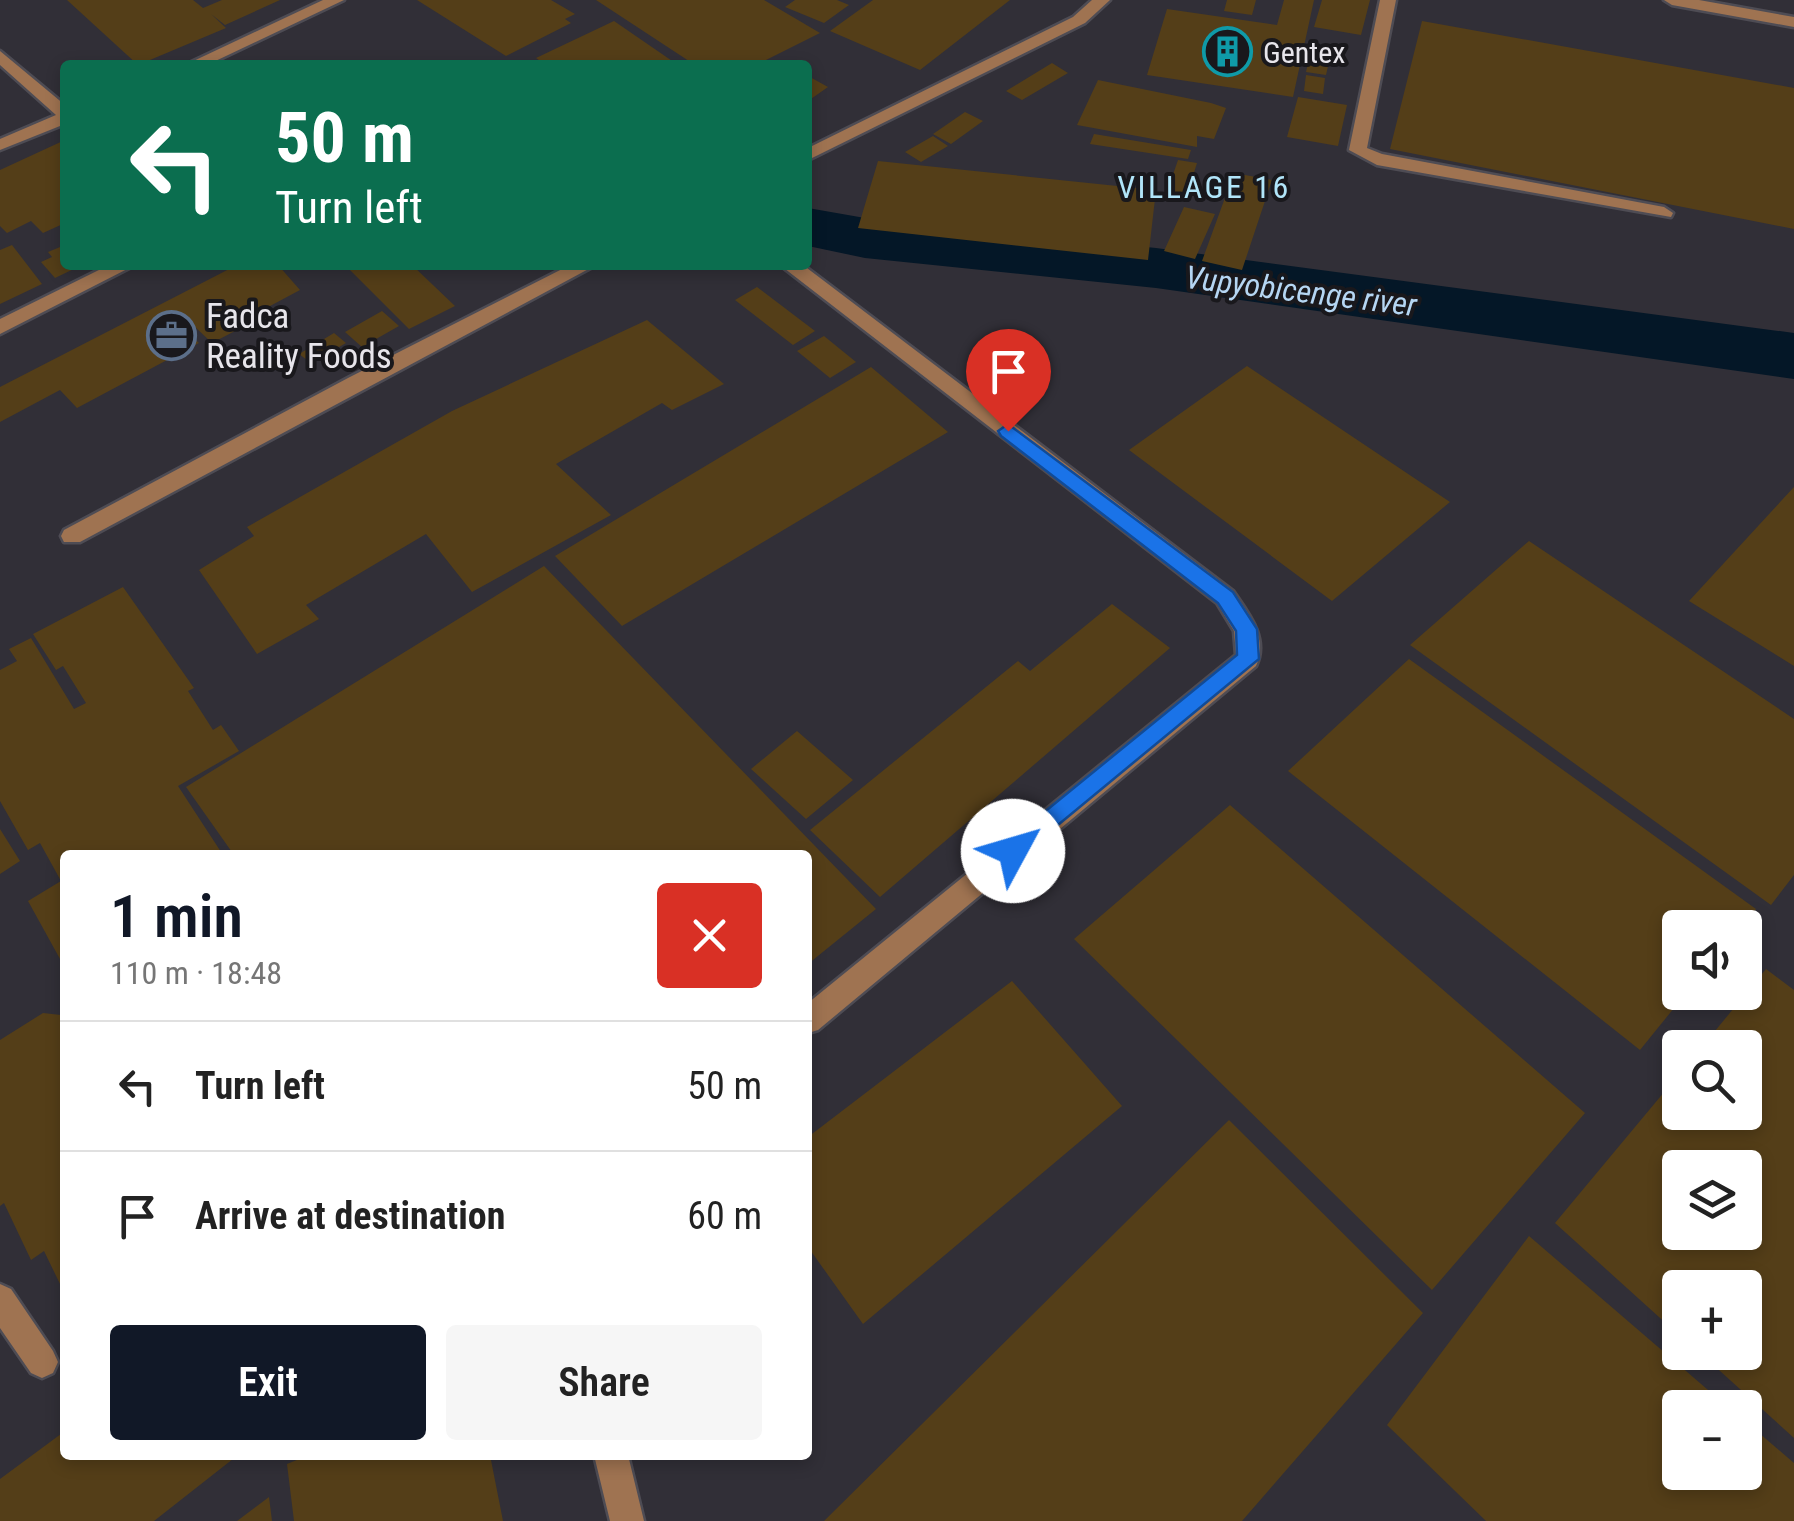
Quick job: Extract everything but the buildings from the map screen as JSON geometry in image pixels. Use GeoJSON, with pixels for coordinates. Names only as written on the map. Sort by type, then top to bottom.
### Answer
{"type":"FeatureCollection","features":[{"type":"Feature","properties":{"kind":"lane"},"geometry":{"type":"LineString","coordinates":[[204,60],[336,0]]}},
{"type":"Feature","properties":{"kind":"lane"},"geometry":{"type":"LineString","coordinates":[[812,154],[1079,20],[1102,0]]}},
{"type":"Feature","properties":{"kind":"lane"},"geometry":{"type":"LineString","coordinates":[[1388,0],[1358,150],[1377,159],[1664,212]]}},
{"type":"Feature","properties":{"kind":"lane"},"geometry":{"type":"LineString","coordinates":[[1672,0],[1794,22]]}},
{"type":"Feature","properties":{"kind":"lane"},"geometry":{"type":"LineString","coordinates":[[0,56],[60,111]]}},
{"type":"Feature","properties":{"kind":"lane"},"geometry":{"type":"LineString","coordinates":[[0,145],[60,118]]}},
{"type":"Feature","properties":{"kind":"lane"},"geometry":{"type":"LineString","coordinates":[[0,326],[115,270]]}},
{"type":"Feature","properties":{"kind":"lane"},"geometry":{"type":"LineString","coordinates":[[72,536],[355,382],[576,270]]}},
{"type":"Feature","properties":{"kind":"lane"},"geometry":{"type":"LineString","coordinates":[[797,270],[1226,598],[1246,629],[1248,659],[812,1017]]}},
{"type":"Feature","properties":{"kind":"lane"},"geometry":{"type":"LineString","coordinates":[[0,1300],[42,1362]]}},
{"type":"Feature","properties":{"kind":"lane"},"geometry":{"type":"LineString","coordinates":[[613,1460],[627,1521]]}},
{"type":"Feature","properties":{"kind":"waterway","name":"Vupyobicenge river"},"geometry":{"type":"LineString","coordinates":[[812,228],[865,238],[1156,268],[1794,356]]}},
{"type":"Feature","properties":{"kind":"place","name":"Gentex"},"geometry":{"type":"Point","coordinates":[1228,52]}},
{"type":"Feature","properties":{"kind":"place","name":"Fadca Reality Foods"},"geometry":{"type":"Point","coordinates":[171,336]}},
{"type":"Feature","properties":{"kind":"district","name":"VILLAGE 16"},"geometry":{"type":"Point","coordinates":[1204,187]}},
{"type":"Feature","properties":{"kind":"route"},"geometry":{"type":"LineString","coordinates":[[1008,431],[1226,598],[1246,629],[1248,659],[1013,851]]}}]}
